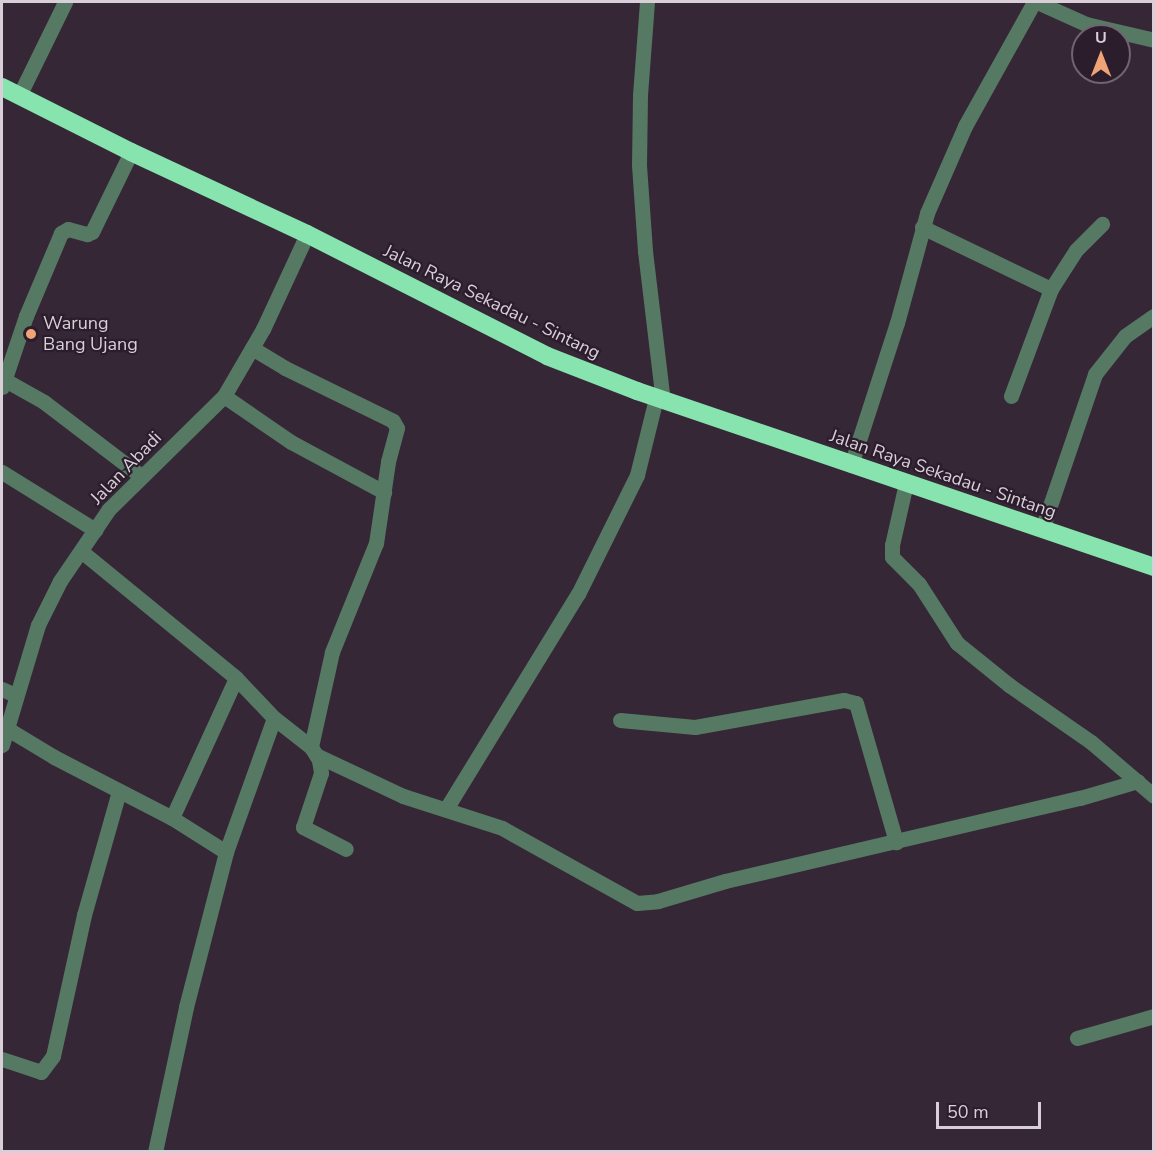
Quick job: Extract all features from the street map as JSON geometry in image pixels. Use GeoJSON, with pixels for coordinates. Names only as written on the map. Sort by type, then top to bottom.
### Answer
{"type":"FeatureCollection","features":[{"type":"Feature","properties":{"kind":"highway","name":"Jalan Raya Sekadau - Sintang"},"geometry":{"type":"LineString","coordinates":[[2,87],[131,152],[307,234],[547,356],[660,399],[1154,567]]}},
{"type":"Feature","properties":{"kind":"street"},"geometry":{"type":"LineString","coordinates":[[19,96],[64,2]]}},
{"type":"Feature","properties":{"kind":"street"},"geometry":{"type":"LineString","coordinates":[[446,809],[578,594],[637,475],[660,399],[639,165],[640,95],[647,2]]}},
{"type":"Feature","properties":{"kind":"street"},"geometry":{"type":"LineString","coordinates":[[851,465],[897,323],[922,227],[965,126],[1035,2],[1086,24],[1154,40]]}},
{"type":"Feature","properties":{"kind":"street"},"geometry":{"type":"LineString","coordinates":[[131,152],[92,231],[87,234],[68,229],[61,233],[26,316],[3,384],[44,402],[141,476]]}},
{"type":"Feature","properties":{"kind":"street"},"geometry":{"type":"LineString","coordinates":[[1011,396],[1051,289],[1076,250],[1102,224]]}},
{"type":"Feature","properties":{"kind":"street"},"geometry":{"type":"LineString","coordinates":[[922,227],[1051,289]]}},
{"type":"Feature","properties":{"kind":"street","name":"Jalan Abadi"},"geometry":{"type":"LineString","coordinates":[[2,745],[6,728],[8,692],[60,581],[109,509],[224,396],[252,348],[307,234]]}},
{"type":"Feature","properties":{"kind":"street"},"geometry":{"type":"LineString","coordinates":[[1042,529],[1095,374],[1112,349],[1125,336],[1154,316]]}},
{"type":"Feature","properties":{"kind":"street"},"geometry":{"type":"LineString","coordinates":[[252,348],[396,424],[397,431],[376,543],[332,652],[314,752],[321,779],[303,827],[346,849]]}},
{"type":"Feature","properties":{"kind":"street"},"geometry":{"type":"LineString","coordinates":[[224,396],[291,442],[384,492]]}},
{"type":"Feature","properties":{"kind":"street"},"geometry":{"type":"LineString","coordinates":[[2,472],[95,530]]}},
{"type":"Feature","properties":{"kind":"street"},"geometry":{"type":"LineString","coordinates":[[906,483],[891,545],[892,557],[919,584],[957,643],[1138,780],[1154,796]]}},
{"type":"Feature","properties":{"kind":"street"},"geometry":{"type":"LineString","coordinates":[[81,551],[236,678],[274,718],[314,752],[403,796],[502,828],[637,903],[658,901],[725,881],[1080,798],[1138,780]]}},
{"type":"Feature","properties":{"kind":"street"},"geometry":{"type":"LineString","coordinates":[[172,818],[236,678]]}},
{"type":"Feature","properties":{"kind":"street"},"geometry":{"type":"LineString","coordinates":[[620,720],[695,727],[844,700],[856,702],[896,842]]}},
{"type":"Feature","properties":{"kind":"street"},"geometry":{"type":"LineString","coordinates":[[155,1152],[186,1007],[226,852],[274,718]]}},
{"type":"Feature","properties":{"kind":"street"},"geometry":{"type":"LineString","coordinates":[[6,728],[172,818],[226,852]]}},
{"type":"Feature","properties":{"kind":"street"},"geometry":{"type":"LineString","coordinates":[[2,1059],[41,1072],[53,1056],[84,915],[119,791]]}},
{"type":"Feature","properties":{"kind":"street"},"geometry":{"type":"LineString","coordinates":[[1077,1038],[1154,1016]]}},
{"type":"Feature","properties":{"kind":"place","name":"Warung Bang Ujang"},"geometry":{"type":"Point","coordinates":[31,334]}}]}
